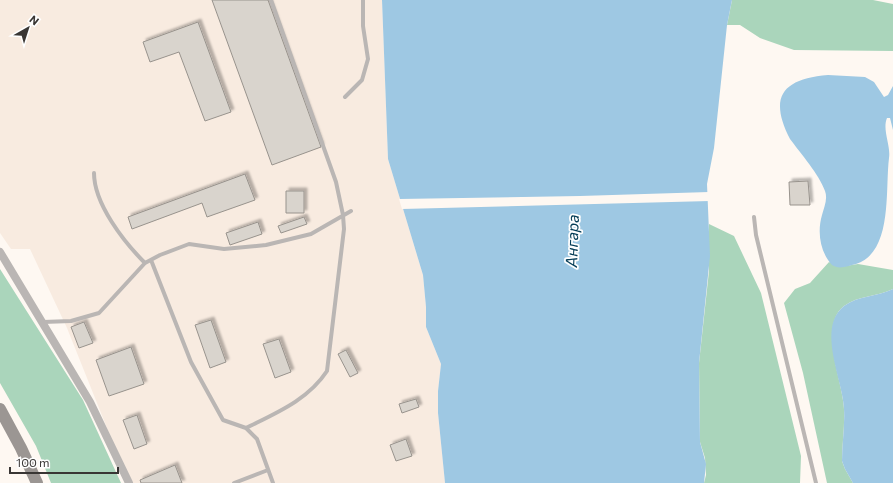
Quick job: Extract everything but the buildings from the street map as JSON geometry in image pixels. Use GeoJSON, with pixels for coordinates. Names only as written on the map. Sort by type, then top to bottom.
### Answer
{"type":"FeatureCollection","features":[{"type":"Feature","properties":{"kind":"main road"},"geometry":{"type":"LineString","coordinates":[[0,409],[21,448],[37,483]]}},
{"type":"Feature","properties":{"kind":"street"},"geometry":{"type":"LineString","coordinates":[[0,252],[90,402],[129,483]]}},
{"type":"Feature","properties":{"kind":"lane"},"geometry":{"type":"LineString","coordinates":[[246,428],[298,402],[319,383],[327,371],[344,229],[343,215],[336,182],[271,0]]}},
{"type":"Feature","properties":{"kind":"lane"},"geometry":{"type":"LineString","coordinates":[[345,97],[362,80],[368,59],[363,26],[363,0]]}},
{"type":"Feature","properties":{"kind":"lane"},"geometry":{"type":"LineString","coordinates":[[94,173],[94,182],[104,208],[129,248],[145,263]]}},
{"type":"Feature","properties":{"kind":"lane"},"geometry":{"type":"LineString","coordinates":[[43,322],[71,322],[99,313],[145,263],[189,244],[224,249],[266,245],[311,234],[351,211]]}},
{"type":"Feature","properties":{"kind":"lane"},"geometry":{"type":"LineString","coordinates":[[754,217],[756,235],[816,483]]}},
{"type":"Feature","properties":{"kind":"lane"},"geometry":{"type":"LineString","coordinates":[[150,260],[191,362],[222,420],[246,428],[256,438],[273,483]]}},
{"type":"Feature","properties":{"kind":"lane"},"geometry":{"type":"LineString","coordinates":[[234,483],[268,470]]}},
{"type":"Feature","properties":{"kind":"shaded area"},"geometry":{"type":"Polygon","coordinates":[[[0,0],[382,0],[388,159],[423,275],[426,327],[441,364],[438,391],[438,413],[445,483],[133,483],[109,433],[67,328],[30,249],[11,249],[0,233],[0,0]]]}},
{"type":"Feature","properties":{"kind":"green space"},"geometry":{"type":"Polygon","coordinates":[[[732,0],[873,0],[893,4],[893,51],[794,50],[760,38],[740,25],[727,25],[732,0]]]}},
{"type":"Feature","properties":{"kind":"green space"},"geometry":{"type":"Polygon","coordinates":[[[709,224],[734,236],[761,293],[801,456],[800,483],[704,483],[706,475],[705,458],[700,442],[699,363],[709,271],[709,224]]]}},
{"type":"Feature","properties":{"kind":"green space"},"geometry":{"type":"Polygon","coordinates":[[[829,262],[839,267],[858,264],[893,270],[893,289],[850,302],[836,315],[833,327],[832,340],[834,355],[844,409],[842,461],[853,483],[827,483],[803,373],[784,303],[795,289],[810,283],[829,262]]]}},
{"type":"Feature","properties":{"kind":"green space"},"geometry":{"type":"Polygon","coordinates":[[[0,269],[83,400],[121,483],[51,483],[36,446],[0,383],[0,269]]]}},
{"type":"Feature","properties":{"kind":"water","name":"Ангара"},"geometry":{"type":"Polygon","coordinates":[[[382,0],[732,0],[727,25],[714,148],[707,184],[710,256],[699,363],[700,442],[706,464],[704,483],[445,483],[438,413],[438,391],[441,364],[426,327],[423,275],[388,159],[382,0]]]}},
{"type":"Feature","properties":{"kind":"water"},"geometry":{"type":"Polygon","coordinates":[[[828,75],[865,77],[874,82],[884,97],[888,95],[893,86],[893,130],[890,118],[887,118],[885,127],[889,153],[887,203],[882,234],[876,247],[868,257],[847,267],[832,265],[822,248],[820,228],[826,194],[814,171],[790,139],[783,124],[780,111],[780,101],[784,92],[790,86],[813,77],[828,75]]]}},
{"type":"Feature","properties":{"kind":"water"},"geometry":{"type":"Polygon","coordinates":[[[893,289],[893,483],[853,483],[842,461],[844,409],[843,397],[833,355],[831,341],[832,327],[836,316],[844,306],[850,302],[893,289]]]}},
{"type":"Feature","properties":{"kind":"pier"},"geometry":{"type":"Polygon","coordinates":[[[709,192],[710,201],[402,209],[399,199],[580,196],[709,192]]]}}]}
